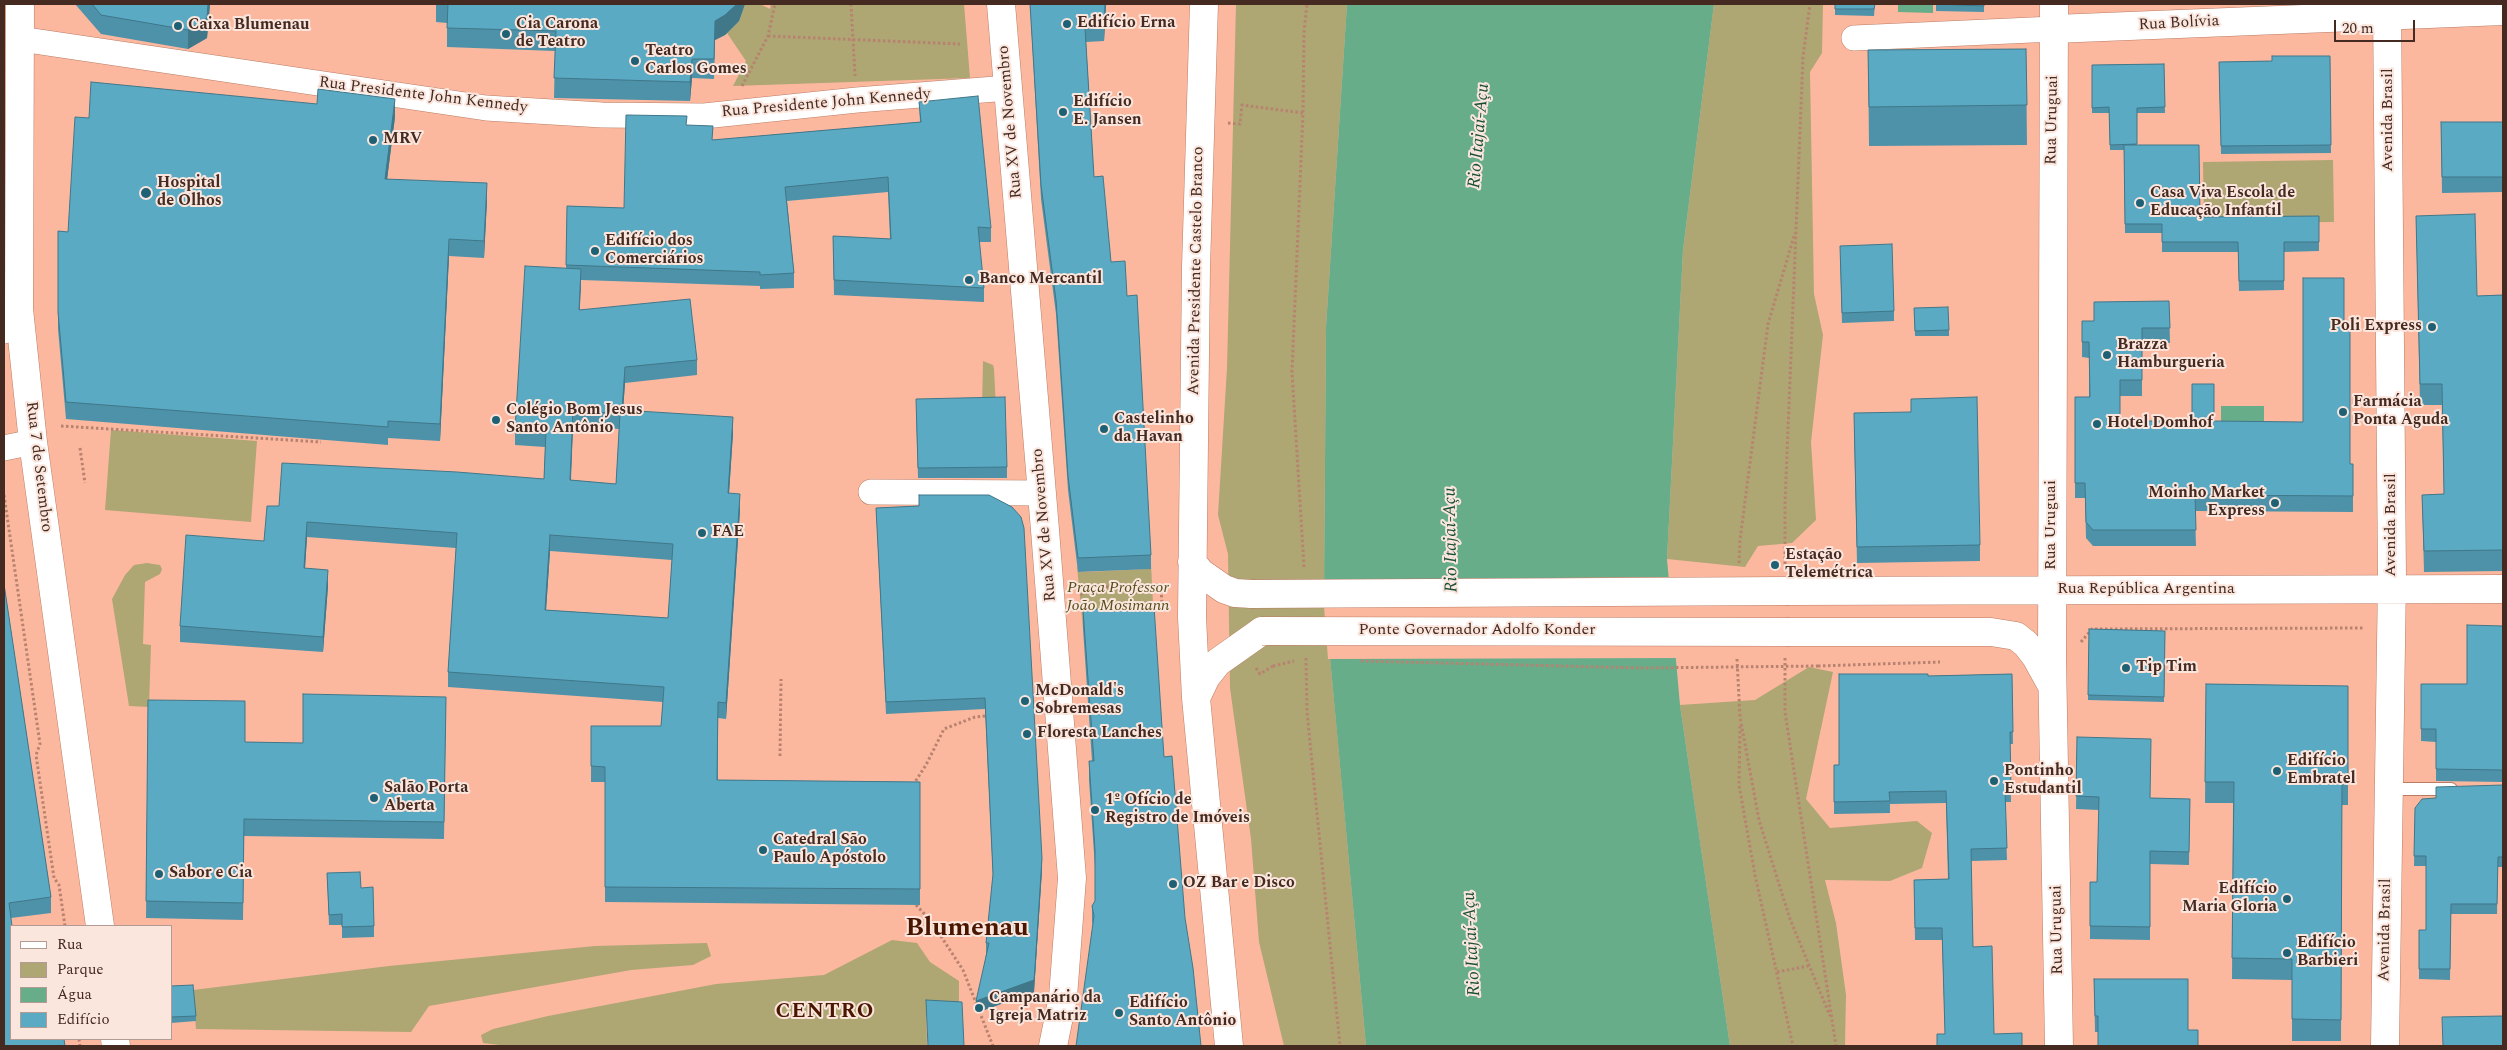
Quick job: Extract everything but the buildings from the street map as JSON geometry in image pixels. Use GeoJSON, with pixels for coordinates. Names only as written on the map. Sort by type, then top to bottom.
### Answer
{"type":"FeatureCollection","features":[{"type":"Feature","properties":{"kind":"main road","name":"Rua 7 de Setembro"},"geometry":{"type":"LineString","coordinates":[[20,4],[11,320],[33,442],[100,925]]}},
{"type":"Feature","properties":{"kind":"main road","name":"Rua XV de Novembro"},"geometry":{"type":"LineString","coordinates":[[1001,4],[1072,878],[1063,998],[1051,1045]]}},
{"type":"Feature","properties":{"kind":"main road","name":"Avenida Presidente Castelo Branco"},"geometry":{"type":"LineString","coordinates":[[1204,4],[1196,267],[1192,562],[1196,698],[1229,1046]]}},
{"type":"Feature","properties":{"kind":"main road","name":"Rua Bolívia"},"geometry":{"type":"LineString","coordinates":[[2054,16],[2388,9],[2503,11]]}},
{"type":"Feature","properties":{"kind":"main road","name":"Avenida Brasil"},"geometry":{"type":"LineString","coordinates":[[2385,1046],[2392,627],[2388,9]]}},
{"type":"Feature","properties":{"kind":"main road","name":"Rua Uruguai"},"geometry":{"type":"LineString","coordinates":[[2054,16],[2052,657],[2060,1046]]}},
{"type":"Feature","properties":{"kind":"main road"},"geometry":{"type":"LineString","coordinates":[[2347,589],[2370,572],[2392,551]]}},
{"type":"Feature","properties":{"kind":"main road"},"geometry":{"type":"LineString","coordinates":[[1192,562],[1201,573],[1224,589],[1235,593],[1252,594],[1787,582]]}},
{"type":"Feature","properties":{"kind":"main road","name":"Rua República Argentina"},"geometry":{"type":"LineString","coordinates":[[1787,582],[2052,590],[2503,589]]}},
{"type":"Feature","properties":{"kind":"main road","name":"Ponte Governador Adolfo Konder"},"geometry":{"type":"LineString","coordinates":[[1196,698],[1206,677],[1218,662],[1262,631],[1787,642]]}},
{"type":"Feature","properties":{"kind":"main road"},"geometry":{"type":"LineString","coordinates":[[1787,642],[1991,632],[2016,636],[2031,650],[2053,687]]}},
{"type":"Feature","properties":{"kind":"street","name":"Rua Bolívia"},"geometry":{"type":"LineString","coordinates":[[1854,38],[2054,16]]}},
{"type":"Feature","properties":{"kind":"street","name":"Rua Presidente John Kennedy"},"geometry":{"type":"LineString","coordinates":[[20,39],[486,108],[602,115],[704,116],[857,100],[1008,88]]}},
{"type":"Feature","properties":{"kind":"street"},"geometry":{"type":"LineString","coordinates":[[4,448],[33,442]]}},
{"type":"Feature","properties":{"kind":"street"},"geometry":{"type":"LineString","coordinates":[[871,492],[1042,493]]}},
{"type":"Feature","properties":{"kind":"lane"},"geometry":{"type":"LineString","coordinates":[[2388,789],[2465,789]]}},
{"type":"Feature","properties":{"kind":"path"},"geometry":{"type":"LineString","coordinates":[[740,90],[768,36],[774,4]]}},
{"type":"Feature","properties":{"kind":"path"},"geometry":{"type":"LineString","coordinates":[[851,4],[857,100]]}},
{"type":"Feature","properties":{"kind":"path"},"geometry":{"type":"LineString","coordinates":[[1304,576],[1292,372],[1303,113],[1304,32],[1308,4]]}},
{"type":"Feature","properties":{"kind":"path"},"geometry":{"type":"LineString","coordinates":[[1787,582],[1785,504],[1803,57],[1810,4]]}},
{"type":"Feature","properties":{"kind":"path"},"geometry":{"type":"LineString","coordinates":[[768,36],[960,44]]}},
{"type":"Feature","properties":{"kind":"path"},"geometry":{"type":"LineString","coordinates":[[1221,122],[1240,124],[1242,105],[1303,113]]}},
{"type":"Feature","properties":{"kind":"path"},"geometry":{"type":"LineString","coordinates":[[61,426],[321,442]]}},
{"type":"Feature","properties":{"kind":"path"},"geometry":{"type":"LineString","coordinates":[[80,448],[85,483]]}},
{"type":"Feature","properties":{"kind":"path"},"geometry":{"type":"LineString","coordinates":[[4,495],[40,744],[36,755],[54,878],[60,885],[65,925]]}},
{"type":"Feature","properties":{"kind":"path"},"geometry":{"type":"LineString","coordinates":[[1069,588],[1161,585],[1162,610]]}},
{"type":"Feature","properties":{"kind":"path"},"geometry":{"type":"LineString","coordinates":[[1081,588],[1085,622]]}},
{"type":"Feature","properties":{"kind":"path"},"geometry":{"type":"LineString","coordinates":[[2052,657],[2076,655],[2082,639],[2092,629],[2392,627]]}},
{"type":"Feature","properties":{"kind":"path"},"geometry":{"type":"LineString","coordinates":[[1787,642],[1785,712],[1836,1046]]}},
{"type":"Feature","properties":{"kind":"path"},"geometry":{"type":"LineString","coordinates":[[1306,654],[1307,712],[1340,1046]]}},
{"type":"Feature","properties":{"kind":"path"},"geometry":{"type":"LineString","coordinates":[[1273,666],[1291,661],[1308,660]]}},
{"type":"Feature","properties":{"kind":"path"},"geometry":{"type":"LineString","coordinates":[[1355,661],[1641,668],[1947,662]]}},
{"type":"Feature","properties":{"kind":"path"},"geometry":{"type":"LineString","coordinates":[[780,756],[781,679]]}},
{"type":"Feature","properties":{"kind":"path"},"geometry":{"type":"LineString","coordinates":[[910,789],[926,765],[944,729],[975,717],[985,716]]}},
{"type":"Feature","properties":{"kind":"path"},"geometry":{"type":"LineString","coordinates":[[1740,718],[1739,785],[1755,875],[1794,1046]]}},
{"type":"Feature","properties":{"kind":"path"},"geometry":{"type":"LineString","coordinates":[[916,905],[931,921],[963,970],[993,1046]]}},
{"type":"Feature","properties":{"kind":"path"},"geometry":{"type":"LineString","coordinates":[[1777,972],[1808,966]]}},
{"type":"Feature","properties":{"kind":"green space"},"geometry":{"type":"Polygon","coordinates":[[[745,4],[760,4],[770,9],[771,4],[964,4],[970,78],[733,86],[746,61],[727,33],[739,21],[745,4]]]}},
{"type":"Feature","properties":{"kind":"green space"},"geometry":{"type":"Polygon","coordinates":[[[1236,4],[1347,4],[1326,327],[1324,592],[1366,1046],[1284,1046],[1259,942],[1251,839],[1230,688],[1228,554],[1218,515],[1227,368],[1236,4]]]}},
{"type":"Feature","properties":{"kind":"green space"},"geometry":{"type":"Polygon","coordinates":[[[1714,4],[1823,4],[1822,53],[1810,72],[1814,294],[1823,335],[1811,442],[1816,520],[1792,543],[1758,546],[1745,567],[1667,559],[1683,250],[1714,4]]]}},
{"type":"Feature","properties":{"kind":"green space"},"geometry":{"type":"Polygon","coordinates":[[[2333,160],[2334,222],[2204,223],[2203,162],[2333,160]]]}},
{"type":"Feature","properties":{"kind":"green space"},"geometry":{"type":"Polygon","coordinates":[[[983,361],[993,365],[996,408],[982,408],[983,361]]]}},
{"type":"Feature","properties":{"kind":"green space"},"geometry":{"type":"Polygon","coordinates":[[[111,430],[257,441],[251,522],[105,510],[111,430]]]}},
{"type":"Feature","properties":{"kind":"green space"},"geometry":{"type":"Polygon","coordinates":[[[147,563],[160,565],[162,569],[160,574],[145,582],[143,644],[151,645],[149,707],[129,706],[112,599],[125,575],[134,565],[147,563]]]}},
{"type":"Feature","properties":{"kind":"green space","name":"Praça Professor João Mosimann"},"geometry":{"type":"Polygon","coordinates":[[[1151,564],[1154,624],[1083,629],[1077,566],[1081,572],[1087,572],[1147,569],[1151,564]]]}},
{"type":"Feature","properties":{"kind":"green space"},"geometry":{"type":"Polygon","coordinates":[[[1809,667],[1833,672],[1806,799],[1830,828],[1917,821],[1932,833],[1922,868],[1890,881],[1825,880],[1836,923],[1846,995],[1845,1046],[1730,1046],[1680,705],[1755,700],[1809,667]]]}},
{"type":"Feature","properties":{"kind":"green space"},"geometry":{"type":"Polygon","coordinates":[[[892,940],[917,943],[930,962],[959,981],[959,1011],[926,1010],[927,1046],[508,1046],[483,1043],[481,1035],[493,1029],[548,1016],[716,984],[824,975],[892,940]]]}},
{"type":"Feature","properties":{"kind":"green space"},"geometry":{"type":"Polygon","coordinates":[[[707,943],[711,956],[693,965],[631,970],[429,1006],[411,1032],[196,1029],[193,990],[389,966],[595,946],[707,943]]]}},
{"type":"Feature","properties":{"kind":"water","name":"Rio Itajaí-Açu"},"geometry":{"type":"Polygon","coordinates":[[[1347,4],[1714,4],[1683,250],[1667,559],[1680,705],[1730,1046],[1366,1046],[1324,593],[1326,327],[1347,4]]]}},
{"type":"Feature","properties":{"kind":"water"},"geometry":{"type":"Polygon","coordinates":[[[1898,4],[1933,4],[1933,13],[1898,12],[1898,4]]]}},
{"type":"Feature","properties":{"kind":"water"},"geometry":{"type":"Polygon","coordinates":[[[2221,406],[2264,406],[2264,429],[2221,429],[2221,406]]]}},
{"type":"Feature","properties":{"kind":"pier"},"geometry":{"type":"Polygon","coordinates":[[[1671,577],[1679,658],[1328,659],[1322,580],[1671,577]]]}},
{"type":"Feature","properties":{"kind":"place","name":"Edifício Erna"},"geometry":{"type":"Point","coordinates":[1067,24]}},
{"type":"Feature","properties":{"kind":"place","name":"Caixa Blumenau"},"geometry":{"type":"Point","coordinates":[178,26]}},
{"type":"Feature","properties":{"kind":"place","name":"Cia Carona de Teatro"},"geometry":{"type":"Point","coordinates":[506,34]}},
{"type":"Feature","properties":{"kind":"place","name":"Teatro Carlos Gomes"},"geometry":{"type":"Point","coordinates":[635,61]}},
{"type":"Feature","properties":{"kind":"place","name":"Edifício E. Jansen"},"geometry":{"type":"Point","coordinates":[1063,112]}},
{"type":"Feature","properties":{"kind":"place","name":"MRV"},"geometry":{"type":"Point","coordinates":[373,140]}},
{"type":"Feature","properties":{"kind":"place","name":"Hospital de Olhos"},"geometry":{"type":"Point","coordinates":[146,193]}},
{"type":"Feature","properties":{"kind":"place","name":"Casa Viva Escola de Educação Infantil"},"geometry":{"type":"Point","coordinates":[2140,203]}},
{"type":"Feature","properties":{"kind":"place","name":"Edifício dos Comerciários"},"geometry":{"type":"Point","coordinates":[595,251]}},
{"type":"Feature","properties":{"kind":"place","name":"Banco Mercantil"},"geometry":{"type":"Point","coordinates":[969,280]}},
{"type":"Feature","properties":{"kind":"place","name":"Poli Express"},"geometry":{"type":"Point","coordinates":[2432,327]}},
{"type":"Feature","properties":{"kind":"place","name":"Brazza Hamburgueria"},"geometry":{"type":"Point","coordinates":[2107,355]}},
{"type":"Feature","properties":{"kind":"place","name":"Farmácia Ponta Aguda"},"geometry":{"type":"Point","coordinates":[2343,412]}},
{"type":"Feature","properties":{"kind":"place","name":"Colégio Bom Jesus Santo Antônio"},"geometry":{"type":"Point","coordinates":[496,420]}},
{"type":"Feature","properties":{"kind":"place","name":"Hotel Domhof"},"geometry":{"type":"Point","coordinates":[2097,424]}},
{"type":"Feature","properties":{"kind":"place","name":"Castelinho da Havan"},"geometry":{"type":"Point","coordinates":[1104,429]}},
{"type":"Feature","properties":{"kind":"place","name":"Moinho Market Express"},"geometry":{"type":"Point","coordinates":[2275,503]}},
{"type":"Feature","properties":{"kind":"place","name":"FAE"},"geometry":{"type":"Point","coordinates":[702,533]}},
{"type":"Feature","properties":{"kind":"place","name":"Estação Telemétrica"},"geometry":{"type":"Point","coordinates":[1775,565]}},
{"type":"Feature","properties":{"kind":"place","name":"Tip Tim"},"geometry":{"type":"Point","coordinates":[2126,668]}},
{"type":"Feature","properties":{"kind":"place","name":"McDonald's Sobremesas"},"geometry":{"type":"Point","coordinates":[1025,701]}},
{"type":"Feature","properties":{"kind":"place","name":"Floresta Lanches"},"geometry":{"type":"Point","coordinates":[1027,734]}},
{"type":"Feature","properties":{"kind":"place","name":"Edifício Embratel"},"geometry":{"type":"Point","coordinates":[2277,771]}},
{"type":"Feature","properties":{"kind":"place","name":"Pontinho Estudantil"},"geometry":{"type":"Point","coordinates":[1994,781]}},
{"type":"Feature","properties":{"kind":"place","name":"Salão Porta Aberta"},"geometry":{"type":"Point","coordinates":[374,798]}},
{"type":"Feature","properties":{"kind":"place","name":"1º Ofício de Registro de Imóveis"},"geometry":{"type":"Point","coordinates":[1095,810]}},
{"type":"Feature","properties":{"kind":"place","name":"Catedral São Paulo Apóstolo"},"geometry":{"type":"Point","coordinates":[763,850]}},
{"type":"Feature","properties":{"kind":"place","name":"Sabor e Cia"},"geometry":{"type":"Point","coordinates":[159,874]}},
{"type":"Feature","properties":{"kind":"place","name":"OZ Bar e Disco"},"geometry":{"type":"Point","coordinates":[1173,884]}},
{"type":"Feature","properties":{"kind":"place","name":"Edifício Maria Gloria"},"geometry":{"type":"Point","coordinates":[2287,899]}},
{"type":"Feature","properties":{"kind":"place","name":"Edifício Barbieri"},"geometry":{"type":"Point","coordinates":[2287,953]}},
{"type":"Feature","properties":{"kind":"place","name":"Campanário da Igreja Matriz"},"geometry":{"type":"Point","coordinates":[979,1008]}},
{"type":"Feature","properties":{"kind":"place","name":"Edifício Santo Antônio"},"geometry":{"type":"Point","coordinates":[1119,1013]}},
{"type":"Feature","properties":{"kind":"district","name":"Blumenau"},"geometry":{"type":"Point","coordinates":[967,930]}},
{"type":"Feature","properties":{"kind":"district","name":"CENTRO"},"geometry":{"type":"Point","coordinates":[825,1013]}}]}
